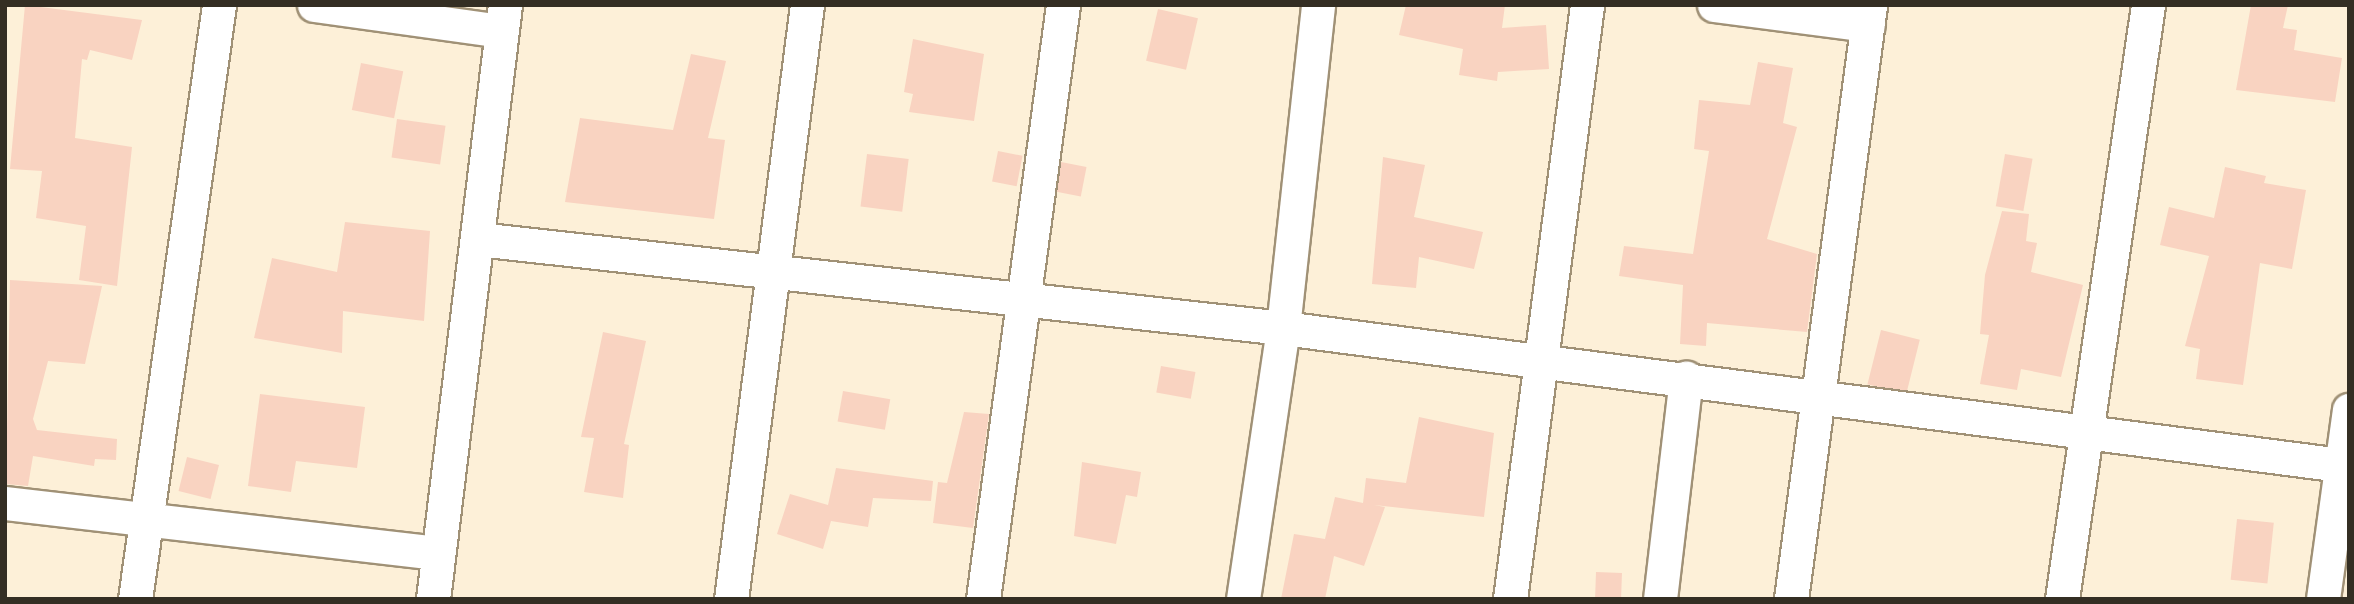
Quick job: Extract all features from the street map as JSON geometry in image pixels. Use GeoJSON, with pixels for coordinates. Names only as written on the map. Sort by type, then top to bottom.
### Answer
{"type":"FeatureCollection","features":[{"type":"Feature","properties":{"kind":"street"},"geometry":{"type":"LineString","coordinates":[[135,599],[219,5]]}},
{"type":"Feature","properties":{"kind":"street"},"geometry":{"type":"LineString","coordinates":[[314,5],[503,18],[433,599]]}},
{"type":"Feature","properties":{"kind":"street"},"geometry":{"type":"LineString","coordinates":[[731,599],[776,271],[807,5]]}},
{"type":"Feature","properties":{"kind":"street"},"geometry":{"type":"LineString","coordinates":[[983,599],[1063,5]]}},
{"type":"Feature","properties":{"kind":"street"},"geometry":{"type":"LineString","coordinates":[[1243,599],[1283,328],[1318,5]]}},
{"type":"Feature","properties":{"kind":"street"},"geometry":{"type":"LineString","coordinates":[[1510,599],[1543,361],[1587,5]]}},
{"type":"Feature","properties":{"kind":"street"},"geometry":{"type":"LineString","coordinates":[[1714,5],[1869,15],[1791,599]]}},
{"type":"Feature","properties":{"kind":"street"},"geometry":{"type":"LineString","coordinates":[[2062,599],[2082,430],[2148,5]]}},
{"type":"Feature","properties":{"kind":"street"},"geometry":{"type":"LineString","coordinates":[[478,239],[1283,328],[1817,394],[2345,465]]}},
{"type":"Feature","properties":{"kind":"street"},"geometry":{"type":"LineString","coordinates":[[1660,599],[1686,378]]}},
{"type":"Feature","properties":{"kind":"street"},"geometry":{"type":"LineString","coordinates":[[2323,599],[2345,465],[2349,410]]}},
{"type":"Feature","properties":{"kind":"street"},"geometry":{"type":"LineString","coordinates":[[5,503],[438,553]]}},
{"type":"Feature","properties":{"kind":"building"},"geometry":{"type":"Polygon","coordinates":[[[25,5],[142,20],[132,60],[90,50],[87,60],[82,59],[75,138],[132,147],[117,286],[79,280],[86,226],[36,218],[42,171],[10,169],[25,5]]]}},
{"type":"Feature","properties":{"kind":"building"},"geometry":{"type":"Polygon","coordinates":[[[1406,5],[1505,5],[1502,28],[1546,25],[1549,69],[1498,72],[1497,81],[1459,75],[1463,49],[1399,35],[1406,5]]]}},
{"type":"Feature","properties":{"kind":"building"},"geometry":{"type":"Polygon","coordinates":[[[2251,5],[2288,5],[2283,28],[2297,30],[2294,50],[2342,58],[2335,102],[2236,90],[2251,5]]]}},
{"type":"Feature","properties":{"kind":"building"},"geometry":{"type":"Polygon","coordinates":[[[1158,9],[1198,18],[1186,70],[1146,61],[1158,9]]]}},
{"type":"Feature","properties":{"kind":"building"},"geometry":{"type":"Polygon","coordinates":[[[913,39],[984,54],[974,121],[909,112],[913,94],[904,92],[913,39]]]}},
{"type":"Feature","properties":{"kind":"building"},"geometry":{"type":"Polygon","coordinates":[[[691,54],[726,61],[708,138],[725,140],[714,219],[565,202],[580,118],[673,130],[691,54]]]}},
{"type":"Feature","properties":{"kind":"building"},"geometry":{"type":"Polygon","coordinates":[[[1758,62],[1793,68],[1783,123],[1797,127],[1767,239],[1817,254],[1807,332],[1707,323],[1706,346],[1680,344],[1683,285],[1619,276],[1624,246],[1693,254],[1709,151],[1694,149],[1699,100],[1750,105],[1758,62]]]}},
{"type":"Feature","properties":{"kind":"building"},"geometry":{"type":"Polygon","coordinates":[[[361,63],[403,71],[394,118],[352,110],[361,63]]]}},
{"type":"Feature","properties":{"kind":"building"},"geometry":{"type":"Polygon","coordinates":[[[397,119],[446,126],[440,164],[392,158],[397,119]]]}},
{"type":"Feature","properties":{"kind":"building"},"geometry":{"type":"Polygon","coordinates":[[[998,151],[1023,156],[1017,186],[992,181],[998,151]]]}},
{"type":"Feature","properties":{"kind":"building"},"geometry":{"type":"Polygon","coordinates":[[[867,154],[909,159],[902,212],[861,207],[867,154]]]}},
{"type":"Feature","properties":{"kind":"building"},"geometry":{"type":"Polygon","coordinates":[[[2005,154],[2033,159],[2023,211],[1996,206],[2005,154]]]}},
{"type":"Feature","properties":{"kind":"building"},"geometry":{"type":"Polygon","coordinates":[[[1383,157],[1425,165],[1414,217],[1483,232],[1474,269],[1419,257],[1416,288],[1372,284],[1383,157]]]}},
{"type":"Feature","properties":{"kind":"building"},"geometry":{"type":"Polygon","coordinates":[[[1061,162],[1087,167],[1081,196],[1055,191],[1061,162]]]}},
{"type":"Feature","properties":{"kind":"building"},"geometry":{"type":"Polygon","coordinates":[[[2225,167],[2266,176],[2264,183],[2306,190],[2292,269],[2260,263],[2243,385],[2196,379],[2200,349],[2185,346],[2209,256],[2160,245],[2169,207],[2214,218],[2225,167]]]}},
{"type":"Feature","properties":{"kind":"building"},"geometry":{"type":"Polygon","coordinates":[[[2002,211],[2029,214],[2026,241],[2037,243],[2031,272],[2083,285],[2061,377],[2021,369],[2017,390],[1980,384],[1989,335],[1980,334],[1985,275],[2002,211]]]}},
{"type":"Feature","properties":{"kind":"building"},"geometry":{"type":"Polygon","coordinates":[[[345,222],[430,231],[424,321],[343,311],[342,353],[254,338],[272,258],[337,272],[345,222]]]}},
{"type":"Feature","properties":{"kind":"building"},"geometry":{"type":"Polygon","coordinates":[[[10,280],[102,286],[85,364],[48,361],[33,419],[37,430],[117,439],[116,460],[95,459],[94,466],[33,456],[28,486],[6,484],[10,280]]]}},
{"type":"Feature","properties":{"kind":"building"},"geometry":{"type":"Polygon","coordinates":[[[1881,330],[1920,340],[1906,394],[1867,384],[1881,330]]]}},
{"type":"Feature","properties":{"kind":"building"},"geometry":{"type":"Polygon","coordinates":[[[603,332],[646,341],[624,444],[629,445],[623,498],[584,492],[594,438],[581,437],[603,332]]]}},
{"type":"Feature","properties":{"kind":"building"},"geometry":{"type":"Polygon","coordinates":[[[1161,366],[1195,372],[1191,399],[1156,393],[1161,366]]]}},
{"type":"Feature","properties":{"kind":"building"},"geometry":{"type":"Polygon","coordinates":[[[843,391],[890,399],[885,430],[838,422],[843,391]]]}},
{"type":"Feature","properties":{"kind":"building"},"geometry":{"type":"Polygon","coordinates":[[[260,394],[365,407],[357,468],[296,461],[291,492],[248,486],[260,394]]]}},
{"type":"Feature","properties":{"kind":"building"},"geometry":{"type":"Polygon","coordinates":[[[964,412],[989,414],[973,528],[933,523],[938,482],[947,483],[964,412]]]}},
{"type":"Feature","properties":{"kind":"building"},"geometry":{"type":"Polygon","coordinates":[[[1419,417],[1494,433],[1484,517],[1374,505],[1385,507],[1364,566],[1334,556],[1325,599],[1281,599],[1294,534],[1325,539],[1335,497],[1363,503],[1366,478],[1406,483],[1419,417]]]}},
{"type":"Feature","properties":{"kind":"building"},"geometry":{"type":"Polygon","coordinates":[[[187,457],[219,465],[211,499],[179,491],[187,457]]]}},
{"type":"Feature","properties":{"kind":"building"},"geometry":{"type":"Polygon","coordinates":[[[1082,462],[1141,472],[1137,497],[1126,495],[1116,544],[1074,536],[1082,462]]]}},
{"type":"Feature","properties":{"kind":"building"},"geometry":{"type":"Polygon","coordinates":[[[836,468],[933,481],[931,501],[873,498],[868,527],[831,521],[823,549],[777,534],[790,494],[828,505],[836,468]]]}},
{"type":"Feature","properties":{"kind":"building"},"geometry":{"type":"Polygon","coordinates":[[[2237,519],[2274,523],[2267,584],[2231,580],[2237,519]]]}},
{"type":"Feature","properties":{"kind":"building"},"geometry":{"type":"Polygon","coordinates":[[[1596,572],[1622,573],[1621,599],[1595,599],[1596,572]]]}}]}
